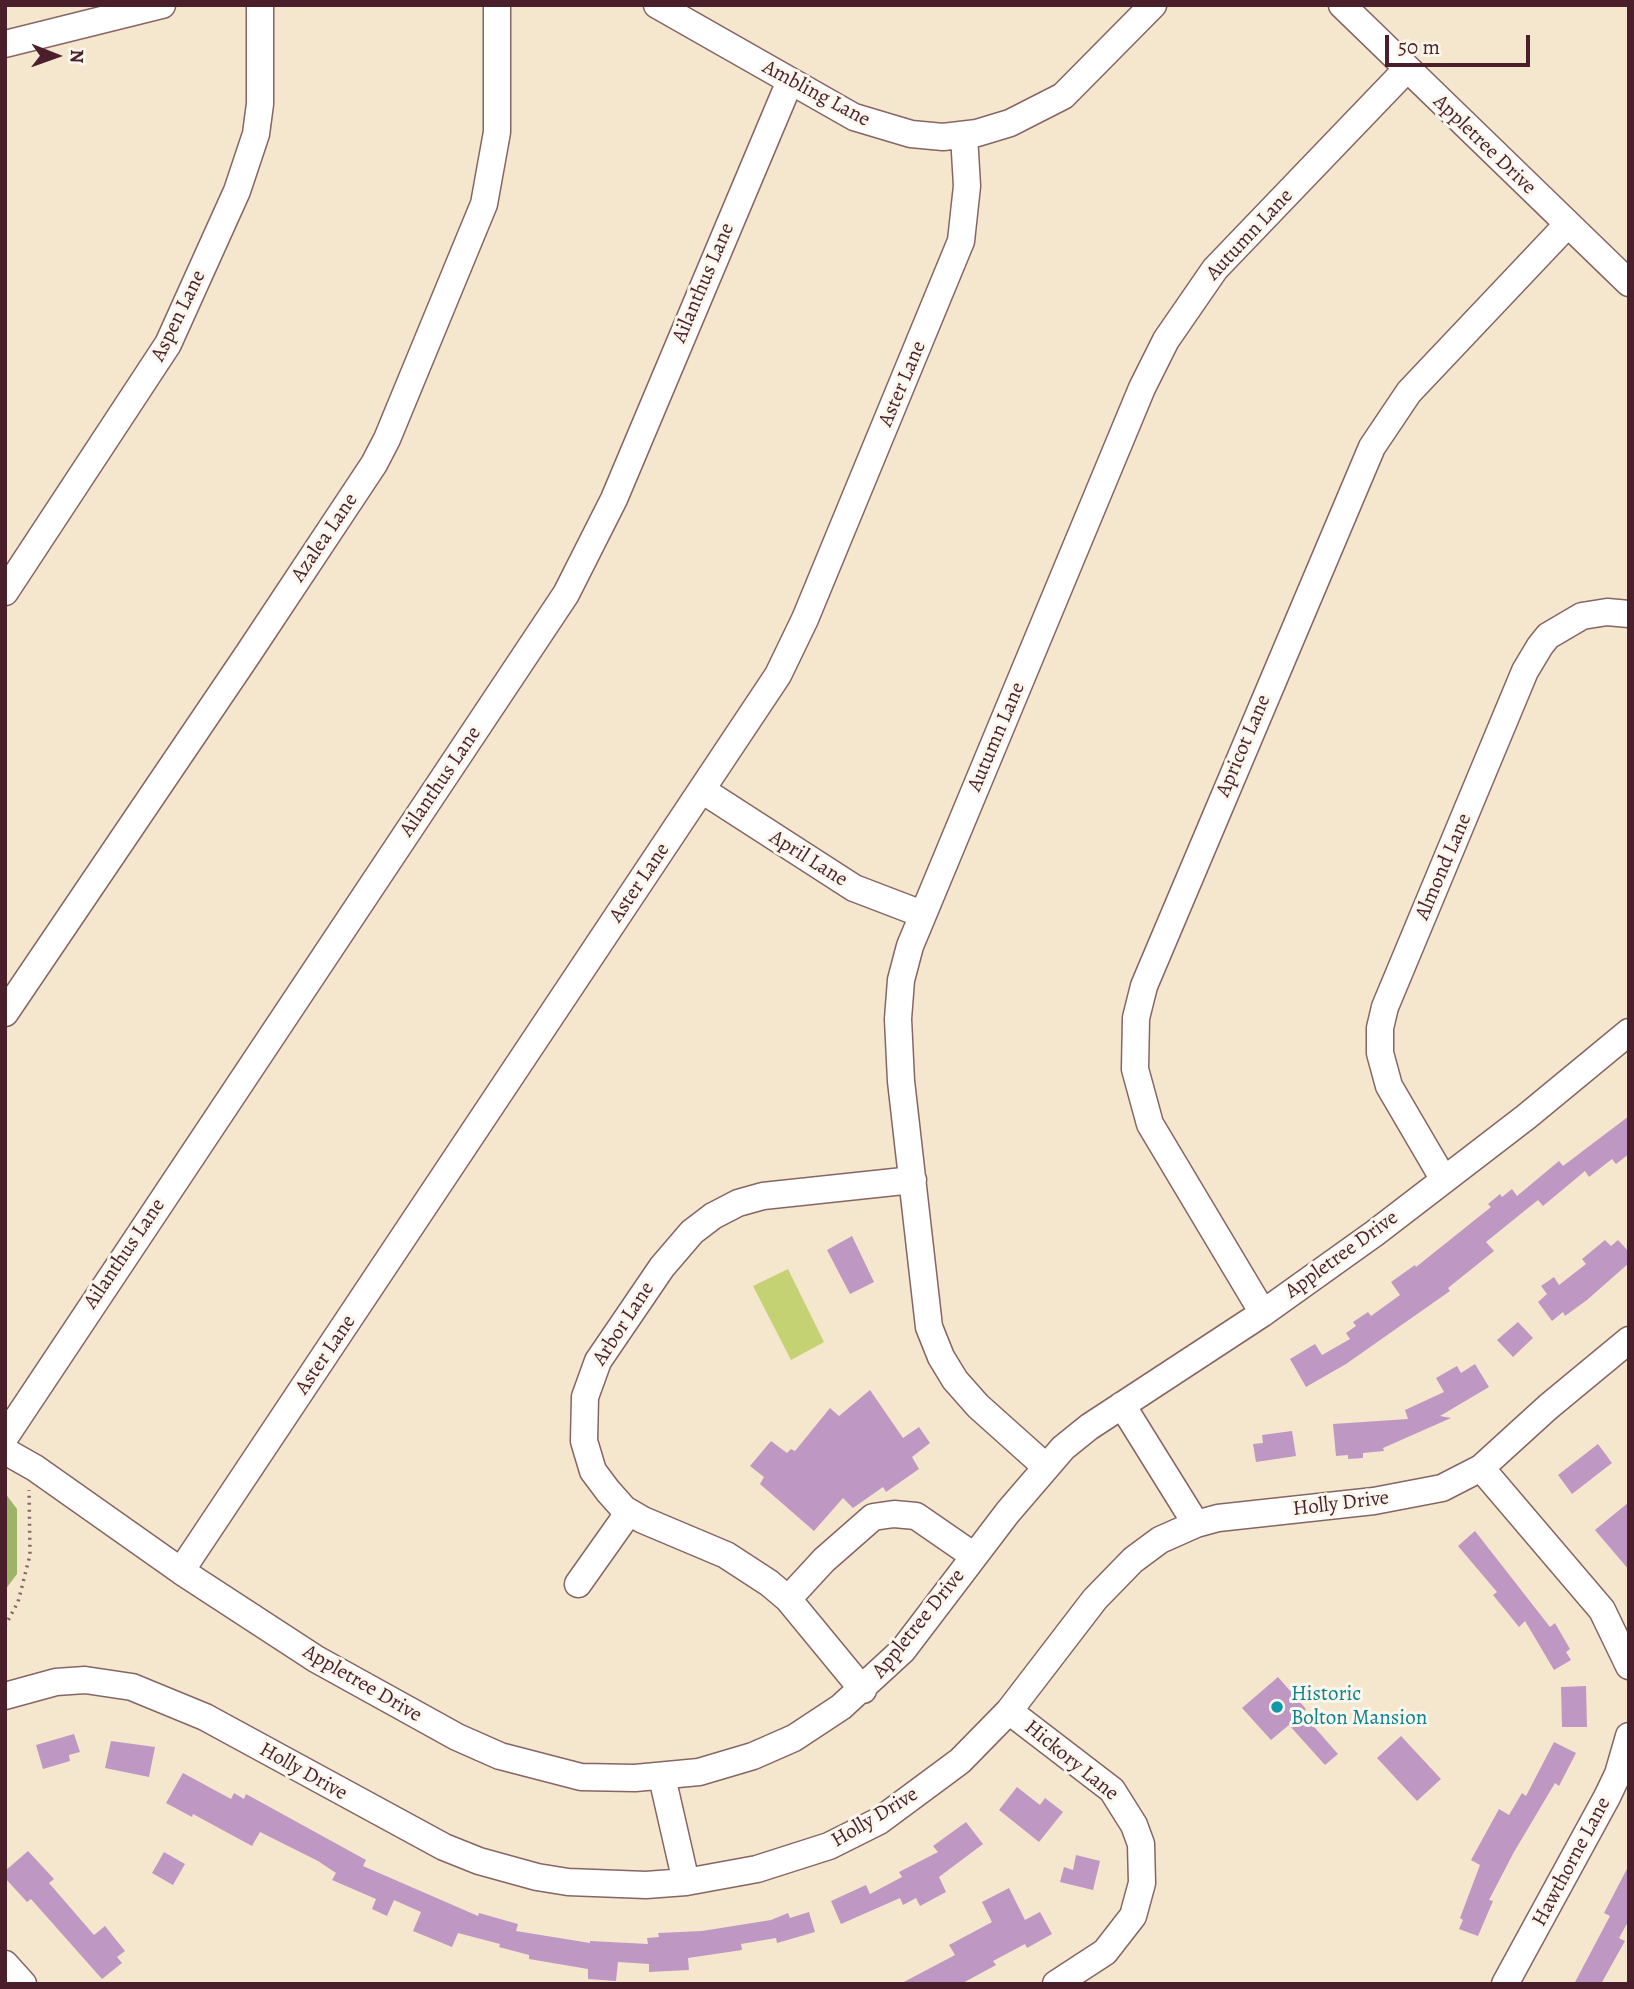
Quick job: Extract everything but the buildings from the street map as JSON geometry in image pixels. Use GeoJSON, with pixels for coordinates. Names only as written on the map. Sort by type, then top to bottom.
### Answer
{"type":"FeatureCollection","features":[{"type":"Feature","properties":{"kind":"street"},"geometry":{"type":"LineString","coordinates":[[5,44],[162,5]]}},
{"type":"Feature","properties":{"kind":"street","name":"Aspen Lane"},"geometry":{"type":"LineString","coordinates":[[5,592],[168,344],[237,191],[256,134],[260,104],[260,5]]}},
{"type":"Feature","properties":{"kind":"street","name":"Azalea Lane"},"geometry":{"type":"LineString","coordinates":[[5,1013],[248,654],[374,464],[387,439],[484,204],[497,132],[498,5]]}},
{"type":"Feature","properties":{"kind":"street","name":"Ambling Lane"},"geometry":{"type":"LineString","coordinates":[[657,5],[854,117],[911,134],[964,135],[1010,124],[1063,96],[1153,5]]}},
{"type":"Feature","properties":{"kind":"street","name":"Appletree Drive"},"geometry":{"type":"LineString","coordinates":[[1342,5],[1406,70],[1629,283]]}},
{"type":"Feature","properties":{"kind":"street","name":"Autumn Lane"},"geometry":{"type":"LineString","coordinates":[[1045,1466],[978,1406],[955,1380],[941,1357],[929,1327],[923,1292],[898,1019],[901,980],[922,914],[1142,388],[1167,340],[1215,268],[1406,70]]}},
{"type":"Feature","properties":{"kind":"street","name":"Ailanthus Lane"},"geometry":{"type":"LineString","coordinates":[[5,1437],[566,594],[614,499],[790,81]]}},
{"type":"Feature","properties":{"kind":"street","name":"Aster Lane"},"geometry":{"type":"LineString","coordinates":[[181,1571],[756,711],[805,619],[950,273],[967,213],[964,135]]}},
{"type":"Feature","properties":{"kind":"street","name":"Apricot Lane"},"geometry":{"type":"LineString","coordinates":[[1263,1313],[1150,1124],[1135,1069],[1136,1018],[1144,986],[1237,758],[1372,447],[1409,392],[1567,225]]}},
{"type":"Feature","properties":{"kind":"street","name":"Almond Lane"},"geometry":{"type":"LineString","coordinates":[[1444,1180],[1389,1087],[1380,1054],[1380,1028],[1385,1007],[1525,671],[1540,646],[1548,636],[1582,616],[1607,612],[1629,614]]}},
{"type":"Feature","properties":{"kind":"street","name":"April Lane"},"geometry":{"type":"LineString","coordinates":[[702,790],[854,888],[922,914]]}},
{"type":"Feature","properties":{"kind":"street","name":"Appletree Drive"},"geometry":{"type":"LineString","coordinates":[[16,1458],[316,1659],[457,1737],[500,1756],[581,1777],[662,1777],[699,1772],[753,1756],[794,1738],[863,1690],[903,1650],[1045,1466],[1089,1427],[1263,1313],[1444,1180],[1629,1032]]}},
{"type":"Feature","properties":{"kind":"street","name":"Arbor Lane"},"geometry":{"type":"LineString","coordinates":[[863,1690],[788,1599],[748,1567],[629,1512],[608,1491],[593,1471],[584,1441],[585,1397],[598,1361],[662,1266],[692,1232],[738,1203],[823,1188],[913,1180]]}},
{"type":"Feature","properties":{"kind":"street","name":"Holly Drive"},"geometry":{"type":"LineString","coordinates":[[5,1696],[56,1682],[85,1680],[132,1687],[205,1717],[394,1822],[479,1861],[568,1882],[646,1885],[686,1882],[784,1862],[829,1846],[879,1821],[960,1761],[1009,1711],[1095,1599],[1133,1560],[1160,1540],[1196,1524],[1218,1518],[1411,1496],[1442,1488],[1481,1468],[1548,1407],[1629,1340]]}},
{"type":"Feature","properties":{"kind":"street"},"geometry":{"type":"LineString","coordinates":[[1122,1405],[1196,1524]]}},
{"type":"Feature","properties":{"kind":"street"},"geometry":{"type":"LineString","coordinates":[[1481,1468],[1602,1610],[1629,1666]]}},
{"type":"Feature","properties":{"kind":"street"},"geometry":{"type":"LineString","coordinates":[[579,1584],[629,1512]]}},
{"type":"Feature","properties":{"kind":"street"},"geometry":{"type":"LineString","coordinates":[[788,1599],[824,1560],[873,1517],[894,1514],[916,1516],[974,1556]]}},
{"type":"Feature","properties":{"kind":"street","name":"Hickory Lane"},"geometry":{"type":"LineString","coordinates":[[1009,1711],[1112,1790],[1134,1825],[1141,1844],[1142,1883],[1133,1916],[1105,1952],[1056,1984]]}},
{"type":"Feature","properties":{"kind":"street","name":"Hawthorne Lane"},"geometry":{"type":"LineString","coordinates":[[1505,1984],[1607,1797],[1618,1774],[1629,1737]]}},
{"type":"Feature","properties":{"kind":"street"},"geometry":{"type":"LineString","coordinates":[[662,1777],[686,1882]]}},
{"type":"Feature","properties":{"kind":"street"},"geometry":{"type":"LineString","coordinates":[[5,1964],[23,1984]]}},
{"type":"Feature","properties":{"kind":"path"},"geometry":{"type":"LineString","coordinates":[[5,1626],[18,1602],[30,1555],[31,1513],[16,1458]]}},
{"type":"Feature","properties":{"kind":"green space"},"geometry":{"type":"Polygon","coordinates":[[[788,1269],[824,1342],[791,1360],[753,1286],[788,1269]]]}},
{"type":"Feature","properties":{"kind":"green space"},"geometry":{"type":"Polygon","coordinates":[[[5,1493],[17,1509],[17,1574],[5,1590],[5,1493]]]}},
{"type":"Feature","properties":{"kind":"place","name":"Historic Bolton Mansion"},"geometry":{"type":"Point","coordinates":[1277,1707]}}]}
